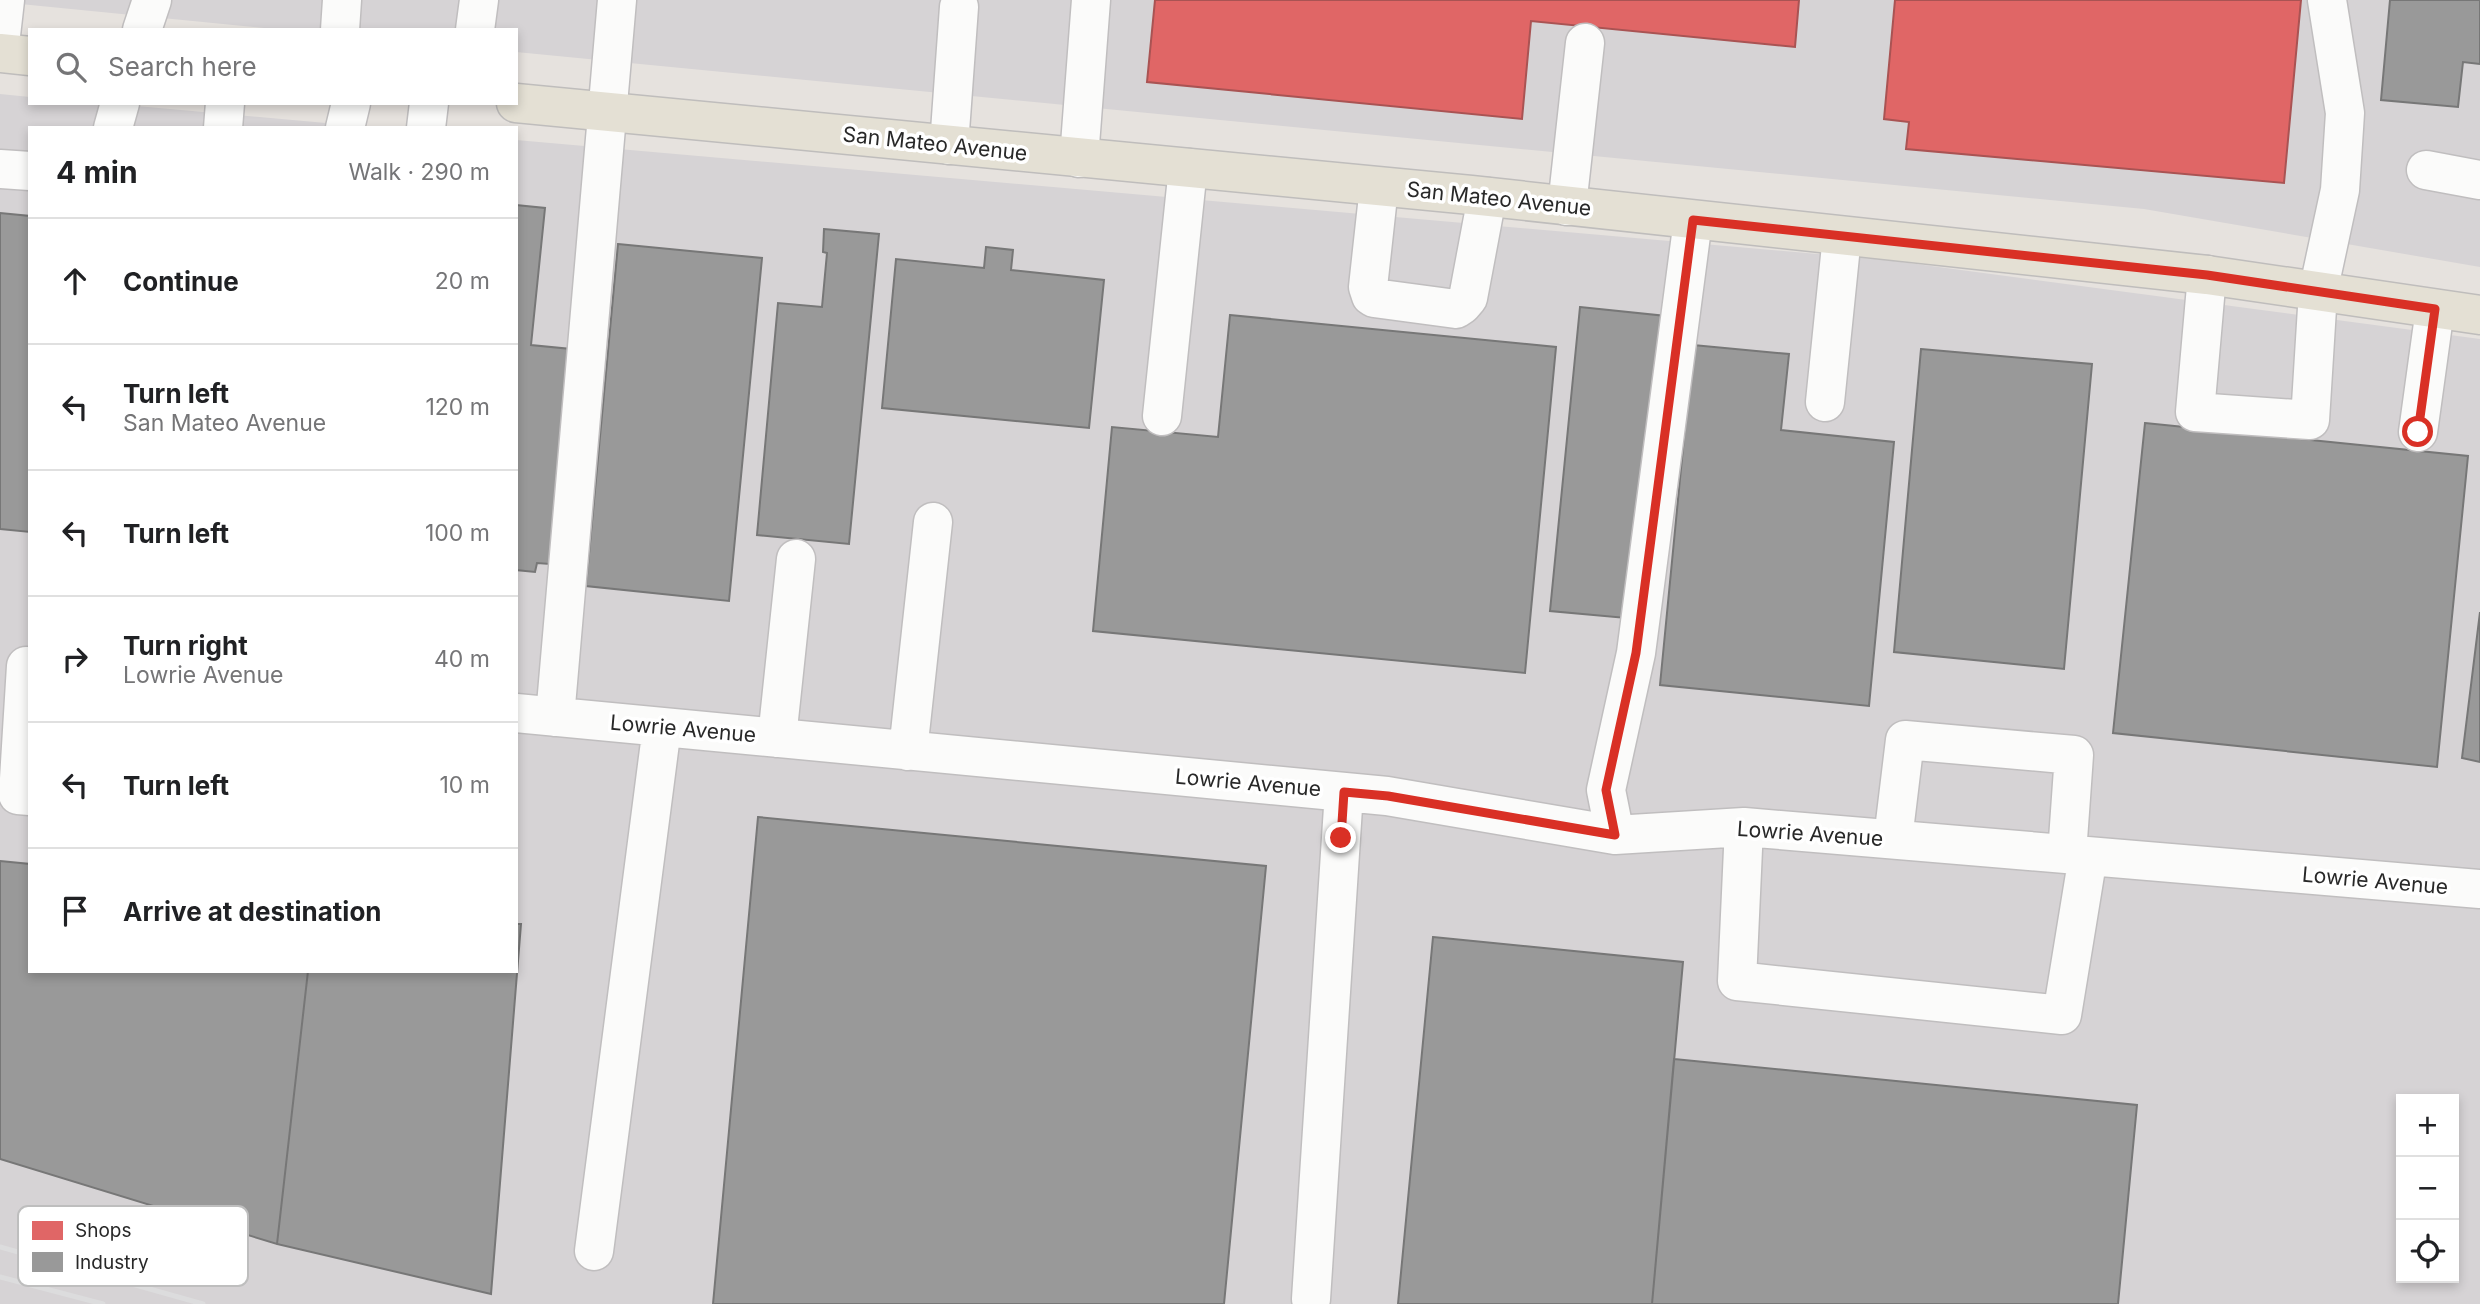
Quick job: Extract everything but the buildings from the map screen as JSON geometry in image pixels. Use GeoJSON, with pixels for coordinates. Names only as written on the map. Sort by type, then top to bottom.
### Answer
{"type":"FeatureCollection","features":[{"type":"Feature","properties":{"kind":"main road"},"geometry":{"type":"LineString","coordinates":[[0,53],[28,56]]}},
{"type":"Feature","properties":{"kind":"main road","name":"San Mateo Avenue"},"geometry":{"type":"LineString","coordinates":[[518,103],[1487,197],[2207,275],[2480,315]]}},
{"type":"Feature","properties":{"kind":"street"},"geometry":{"type":"LineString","coordinates":[[0,44],[5,0]]}},
{"type":"Feature","properties":{"kind":"street"},"geometry":{"type":"LineString","coordinates":[[143,28],[152,0]]}},
{"type":"Feature","properties":{"kind":"street"},"geometry":{"type":"LineString","coordinates":[[340,28],[342,0]]}},
{"type":"Feature","properties":{"kind":"street"},"geometry":{"type":"LineString","coordinates":[[475,28],[480,0]]}},
{"type":"Feature","properties":{"kind":"street"},"geometry":{"type":"LineString","coordinates":[[555,717],[617,0]]}},
{"type":"Feature","properties":{"kind":"street"},"geometry":{"type":"LineString","coordinates":[[1079,158],[1091,0]]}},
{"type":"Feature","properties":{"kind":"street"},"geometry":{"type":"LineString","coordinates":[[2207,275],[2195,412],[2310,420],[2318,292],[2340,190],[2345,113],[2327,0]]}},
{"type":"Feature","properties":{"kind":"street"},"geometry":{"type":"LineString","coordinates":[[949,145],[959,7]]}},
{"type":"Feature","properties":{"kind":"street"},"geometry":{"type":"LineString","coordinates":[[1567,206],[1584,43]]}},
{"type":"Feature","properties":{"kind":"street"},"geometry":{"type":"LineString","coordinates":[[114,126],[119,105]]}},
{"type":"Feature","properties":{"kind":"street"},"geometry":{"type":"LineString","coordinates":[[223,126],[225,105]]}},
{"type":"Feature","properties":{"kind":"street"},"geometry":{"type":"LineString","coordinates":[[345,126],[351,105]]}},
{"type":"Feature","properties":{"kind":"street"},"geometry":{"type":"LineString","coordinates":[[426,126],[429,105]]}},
{"type":"Feature","properties":{"kind":"street"},"geometry":{"type":"LineString","coordinates":[[1162,416],[1188,168]]}},
{"type":"Feature","properties":{"kind":"street"},"geometry":{"type":"LineString","coordinates":[[0,169],[28,171]]}},
{"type":"Feature","properties":{"kind":"street"},"geometry":{"type":"LineString","coordinates":[[2426,170],[2480,180]]}},
{"type":"Feature","properties":{"kind":"street"},"geometry":{"type":"LineString","coordinates":[[1379,187],[1367,287],[1371,296],[1374,299],[1456,309],[1468,298],[1487,197]]}},
{"type":"Feature","properties":{"kind":"street"},"geometry":{"type":"LineString","coordinates":[[1615,835],[1606,790],[1636,653],[1693,220]]}},
{"type":"Feature","properties":{"kind":"street"},"geometry":{"type":"LineString","coordinates":[[1825,402],[1842,236]]}},
{"type":"Feature","properties":{"kind":"street"},"geometry":{"type":"LineString","coordinates":[[2418,432],[2435,309]]}},
{"type":"Feature","properties":{"kind":"street"},"geometry":{"type":"LineString","coordinates":[[908,751],[933,522]]}},
{"type":"Feature","properties":{"kind":"street"},"geometry":{"type":"LineString","coordinates":[[777,738],[796,559]]}},
{"type":"Feature","properties":{"kind":"street"},"geometry":{"type":"LineString","coordinates":[[19,666],[18,795],[28,796]]}},
{"type":"Feature","properties":{"kind":"street","name":"Lowrie Avenue"},"geometry":{"type":"LineString","coordinates":[[518,713],[1388,796],[1615,835],[1744,827],[2480,890]]}},
{"type":"Feature","properties":{"kind":"street"},"geometry":{"type":"LineString","coordinates":[[594,1251],[662,727]]}},
{"type":"Feature","properties":{"kind":"street"},"geometry":{"type":"LineString","coordinates":[[1744,827],[1737,981],[2062,1015],[2078,855],[2074,755],[1905,740],[1893,839]]}},
{"type":"Feature","properties":{"kind":"street"},"geometry":{"type":"LineString","coordinates":[[1311,1299],[1344,792]]}},
{"type":"Feature","properties":{"kind":"shaded area"},"geometry":{"type":"Polygon","coordinates":[[[2480,0],[2480,267],[2144,209],[518,52],[518,28],[264,28],[0,2],[2480,0]]]}},
{"type":"Feature","properties":{"kind":"shaded area"},"geometry":{"type":"Polygon","coordinates":[[[0,94],[28,97],[28,105],[125,105],[359,126],[28,126],[28,973],[518,973],[518,140],[1886,260],[2480,339],[2480,1304],[0,1304],[0,94]]]}},
{"type":"Feature","properties":{"kind":"railway"},"geometry":{"type":"LineString","coordinates":[[0,1247],[18,1252]]}},
{"type":"Feature","properties":{"kind":"railway"},"geometry":{"type":"LineString","coordinates":[[0,1277],[18,1282]]}},
{"type":"Feature","properties":{"kind":"railway"},"geometry":{"type":"LineString","coordinates":[[34,1286],[103,1304]]}},
{"type":"Feature","properties":{"kind":"railway"},"geometry":{"type":"LineString","coordinates":[[139,1286],[203,1304]]}},
{"type":"Feature","properties":{"kind":"route"},"geometry":{"type":"LineString","coordinates":[[1341,838],[1344,792],[1388,796],[1615,835],[1606,790],[1636,653],[1693,220],[2207,275],[2435,309],[2418,432]]}}]}
